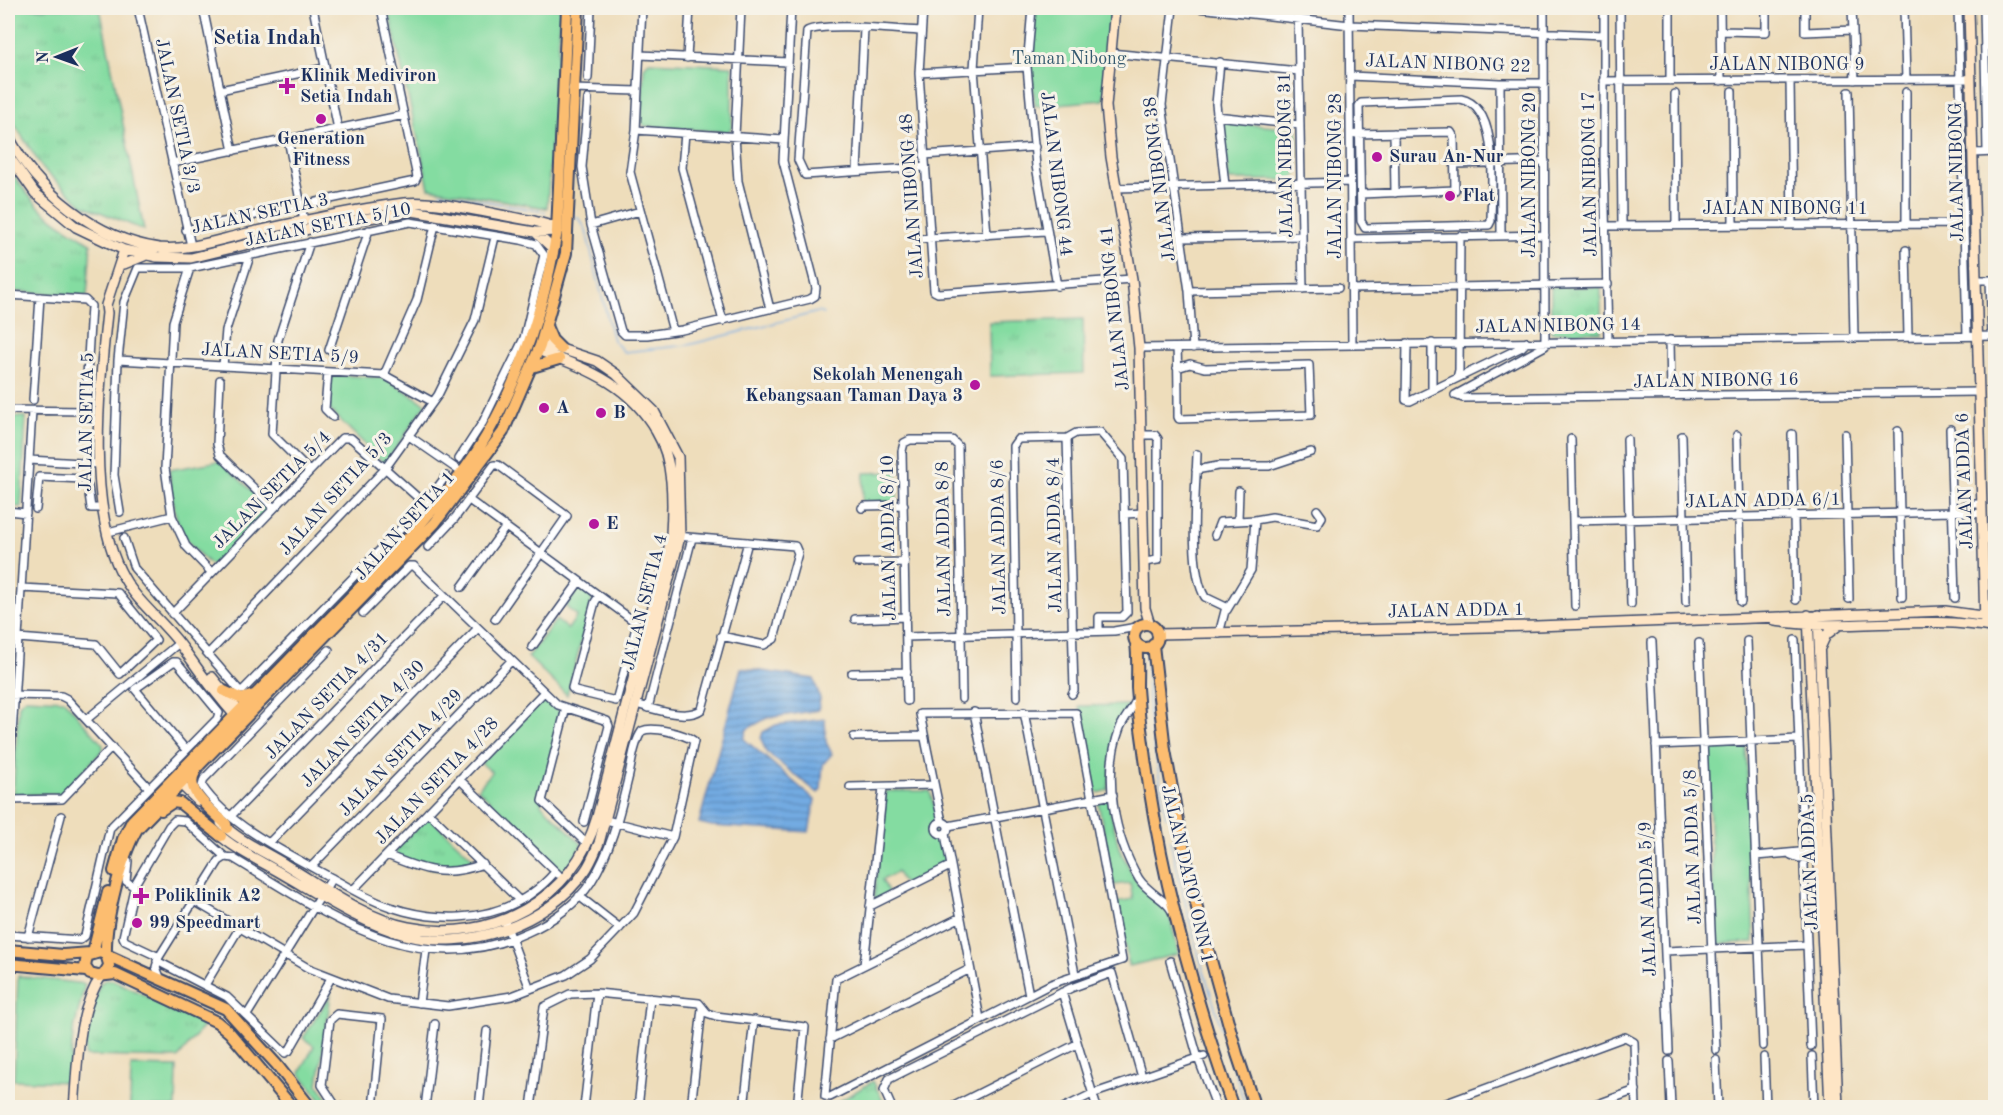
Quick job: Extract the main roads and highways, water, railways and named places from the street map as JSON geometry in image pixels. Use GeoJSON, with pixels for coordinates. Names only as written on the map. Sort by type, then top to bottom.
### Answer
{"type":"FeatureCollection","features":[{"type":"Feature","properties":{"kind":"main road","name":"JALAN SETIA 1"},"geometry":{"type":"LineString","coordinates":[[106,955],[113,900],[137,828],[174,784],[240,717],[464,497],[483,460],[503,432],[540,346],[562,274],[566,253],[569,89],[567,8]]}},
{"type":"Feature","properties":{"kind":"main road","name":"JALAN SETIA 1"},"geometry":{"type":"LineString","coordinates":[[92,952],[123,839],[132,821],[222,744],[255,695],[407,539],[461,472],[494,423],[528,344],[553,258],[578,8]]}},
{"type":"Feature","properties":{"kind":"main road"},"geometry":{"type":"LineString","coordinates":[[562,274],[563,241],[557,231],[562,228],[564,222],[568,180]]}},
{"type":"Feature","properties":{"kind":"main road"},"geometry":{"type":"LineString","coordinates":[[507,392],[540,346],[537,338],[542,296]]}},
{"type":"Feature","properties":{"kind":"main road"},"geometry":{"type":"LineString","coordinates":[[532,367],[560,354],[546,326]]}},
{"type":"Feature","properties":{"kind":"main road"},"geometry":{"type":"LineString","coordinates":[[464,497],[461,472],[473,472],[483,460]]}},
{"type":"Feature","properties":{"kind":"main road","name":"JALAN DATO' ONN 1"},"geometry":{"type":"LineString","coordinates":[[1233,1107],[1182,936],[1157,831],[1137,691],[1136,641],[1147,628],[1153,645],[1165,750],[1179,826],[1222,999],[1255,1107]]}},
{"type":"Feature","properties":{"kind":"main road"},"geometry":{"type":"LineString","coordinates":[[1136,641],[1144,647],[1153,645]]}},
{"type":"Feature","properties":{"kind":"main road"},"geometry":{"type":"LineString","coordinates":[[224,692],[242,699],[255,695]]}},
{"type":"Feature","properties":{"kind":"main road"},"geometry":{"type":"LineString","coordinates":[[137,828],[173,802],[180,803],[224,832],[226,824],[191,788],[193,773],[222,744]]}},
{"type":"Feature","properties":{"kind":"main road"},"geometry":{"type":"LineString","coordinates":[[1157,831],[1179,826]]}},
{"type":"Feature","properties":{"kind":"main road"},"geometry":{"type":"LineString","coordinates":[[8,950],[63,955],[92,952],[106,955],[219,1005],[236,1018],[311,1107]]}},
{"type":"Feature","properties":{"kind":"main road"},"geometry":{"type":"LineString","coordinates":[[88,972],[85,959],[92,952]]}},
{"type":"Feature","properties":{"kind":"main road"},"geometry":{"type":"LineString","coordinates":[[103,975],[109,966],[106,955]]}},
{"type":"Feature","properties":{"kind":"main road"},"geometry":{"type":"LineString","coordinates":[[8,964],[103,975],[115,974],[217,1022],[230,1033],[293,1107]]}},
{"type":"Feature","properties":{"kind":"water"},"geometry":{"type":"Polygon","coordinates":[[[741,668],[814,679],[820,699],[818,710],[767,718],[747,729],[744,739],[815,800],[809,832],[712,826],[699,823],[741,668]]]}},
{"type":"Feature","properties":{"kind":"water"},"geometry":{"type":"Polygon","coordinates":[[[825,719],[826,742],[832,754],[823,764],[821,789],[818,793],[766,752],[761,739],[763,732],[776,725],[825,719]]]}},
{"type":"Feature","properties":{"kind":"waterway"},"geometry":{"type":"LineString","coordinates":[[441,193],[545,212]]}},
{"type":"Feature","properties":{"kind":"waterway"},"geometry":{"type":"LineString","coordinates":[[574,217],[580,219],[586,231],[613,340],[624,352],[688,345],[818,312],[823,314]]}},
{"type":"Feature","properties":{"kind":"waterway"},"geometry":{"type":"LineString","coordinates":[[1146,650],[1149,714],[1166,817]]}},
{"type":"Feature","properties":{"kind":"waterway"},"geometry":{"type":"LineString","coordinates":[[1170,840],[1196,946],[1246,1108]]}},
{"type":"Feature","properties":{"kind":"place","name":"Klinik Mediviron Setia Indah"},"geometry":{"type":"Point","coordinates":[287,86]}},
{"type":"Feature","properties":{"kind":"place","name":"Generation Fitness"},"geometry":{"type":"Point","coordinates":[321,119]}},
{"type":"Feature","properties":{"kind":"place","name":"Surau An-Nur"},"geometry":{"type":"Point","coordinates":[1377,157]}},
{"type":"Feature","properties":{"kind":"place","name":"Flat"},"geometry":{"type":"Point","coordinates":[1450,196]}},
{"type":"Feature","properties":{"kind":"place","name":"Sekolah Menengah Kebangsaan Taman Daya 3"},"geometry":{"type":"Point","coordinates":[975,385]}},
{"type":"Feature","properties":{"kind":"place","name":"A"},"geometry":{"type":"Point","coordinates":[544,408]}},
{"type":"Feature","properties":{"kind":"place","name":"B"},"geometry":{"type":"Point","coordinates":[601,413]}},
{"type":"Feature","properties":{"kind":"place","name":"E"},"geometry":{"type":"Point","coordinates":[594,524]}},
{"type":"Feature","properties":{"kind":"place","name":"Poliklinik A2"},"geometry":{"type":"Point","coordinates":[141,896]}},
{"type":"Feature","properties":{"kind":"place","name":"99 Speedmart"},"geometry":{"type":"Point","coordinates":[137,923]}},
{"type":"Feature","properties":{"kind":"district","name":"Setia Indah"},"geometry":{"type":"Point","coordinates":[267,38]}},
{"type":"Feature","properties":{"kind":"park label","name":"Taman Nibong"},"geometry":{"type":"Point","coordinates":[1069,59]}}]}
